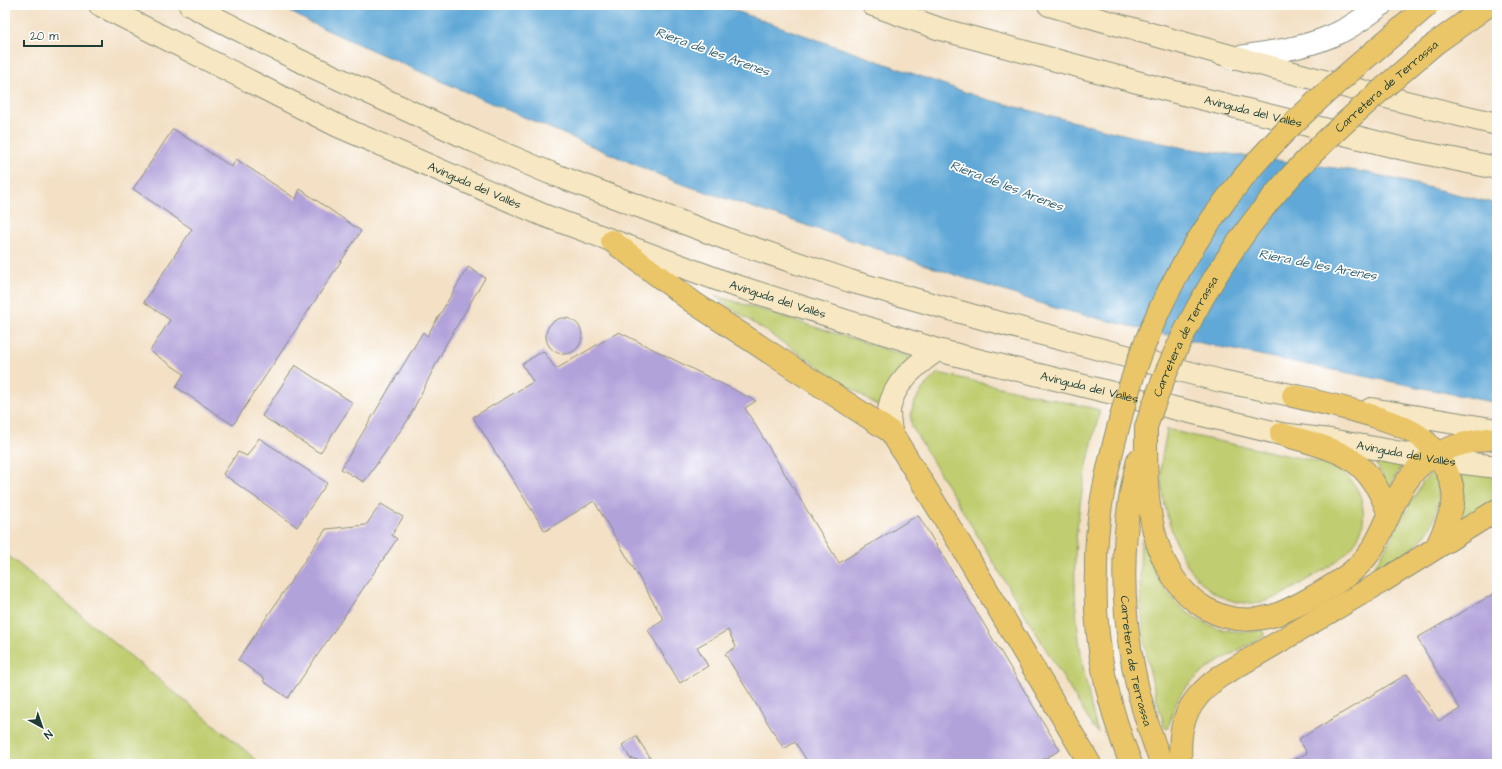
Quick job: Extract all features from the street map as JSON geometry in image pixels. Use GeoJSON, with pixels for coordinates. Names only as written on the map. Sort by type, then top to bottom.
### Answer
{"type":"FeatureCollection","features":[{"type":"Feature","properties":{"kind":"main road","name":"Avinguda del Vallès"},"geometry":{"type":"LineString","coordinates":[[100,5],[338,126],[543,215],[727,283],[937,350],[1281,434],[1330,440],[1497,467]]}},
{"type":"Feature","properties":{"kind":"main road"},"geometry":{"type":"LineString","coordinates":[[190,5],[324,72],[474,141],[564,178],[735,242],[850,281],[985,319],[1221,381],[1293,396],[1497,430]]}},
{"type":"Feature","properties":{"kind":"main road","name":"Avinguda del Vallès"},"geometry":{"type":"LineString","coordinates":[[873,5],[940,29],[1167,90],[1404,149],[1497,168]]}},
{"type":"Feature","properties":{"kind":"main road"},"geometry":{"type":"LineString","coordinates":[[1049,5],[1231,58],[1497,124]]}},
{"type":"Feature","properties":{"kind":"main road"},"geometry":{"type":"LineString","coordinates":[[1131,764],[1113,708],[1104,673],[1095,598],[1095,543],[1103,488],[1129,383],[1158,311],[1189,254],[1207,224],[1243,178],[1319,100],[1428,5]]}},
{"type":"Feature","properties":{"kind":"main road","name":"Carretera de Terrassa"},"geometry":{"type":"LineString","coordinates":[[1162,764],[1145,715],[1128,645],[1124,564],[1131,493],[1146,427],[1157,392],[1185,329],[1226,260],[1253,222],[1313,154],[1356,112],[1436,43],[1472,5]]}},
{"type":"Feature","properties":{"kind":"main road"},"geometry":{"type":"LineString","coordinates":[[1436,43],[1489,5]]}},
{"type":"Feature","properties":{"kind":"main road"},"geometry":{"type":"LineString","coordinates":[[612,241],[694,304],[891,432]]}},
{"type":"Feature","properties":{"kind":"main road"},"geometry":{"type":"LineString","coordinates":[[937,350],[917,364],[903,379],[889,410],[891,432],[909,464],[959,542],[1084,762]]}},
{"type":"Feature","properties":{"kind":"main road"},"geometry":{"type":"LineString","coordinates":[[1293,396],[1388,421],[1410,429],[1422,438],[1435,457],[1449,473],[1453,501],[1449,520],[1437,546]]}},
{"type":"Feature","properties":{"kind":"main road"},"geometry":{"type":"LineString","coordinates":[[1146,427],[1147,487],[1155,536],[1169,570],[1179,584],[1199,605],[1209,612],[1224,617],[1256,619],[1272,616],[1293,608],[1343,579],[1359,566],[1371,551],[1411,476],[1444,449],[1474,440],[1497,438]]}},
{"type":"Feature","properties":{"kind":"main road"},"geometry":{"type":"LineString","coordinates":[[1281,434],[1332,449],[1355,460],[1375,485],[1383,499],[1389,515]]}},
{"type":"Feature","properties":{"kind":"main road"},"geometry":{"type":"LineString","coordinates":[[1181,764],[1180,750],[1184,724],[1192,703],[1202,690],[1219,677],[1377,584],[1497,510]]}},
{"type":"Feature","properties":{"kind":"street"},"geometry":{"type":"LineString","coordinates":[[1231,58],[1312,44],[1340,32],[1381,5]]}},
{"type":"Feature","properties":{"kind":"green space"},"geometry":{"type":"Polygon","coordinates":[[[714,295],[910,357],[881,408],[722,302],[714,295]]]}},
{"type":"Feature","properties":{"kind":"green space"},"geometry":{"type":"Polygon","coordinates":[[[938,373],[1100,410],[1083,484],[1075,555],[1078,632],[1086,683],[1098,733],[1091,724],[912,427],[911,419],[914,404],[922,390],[938,373]]]}},
{"type":"Feature","properties":{"kind":"green space"},"geometry":{"type":"Polygon","coordinates":[[[1167,429],[1211,440],[1313,461],[1340,471],[1353,483],[1361,499],[1363,514],[1362,527],[1358,538],[1342,557],[1331,565],[1292,589],[1274,598],[1262,602],[1247,603],[1233,601],[1221,596],[1209,589],[1190,570],[1177,545],[1171,527],[1161,480],[1162,460],[1167,429]]]}},
{"type":"Feature","properties":{"kind":"green space"},"geometry":{"type":"Polygon","coordinates":[[[1378,457],[1401,466],[1388,490],[1385,479],[1374,461],[1378,457]]]}},
{"type":"Feature","properties":{"kind":"green space"},"geometry":{"type":"Polygon","coordinates":[[[1459,469],[1497,473],[1497,499],[1458,523],[1462,509],[1463,496],[1463,483],[1459,469]]]}},
{"type":"Feature","properties":{"kind":"green space"},"geometry":{"type":"Polygon","coordinates":[[[1433,471],[1437,481],[1438,500],[1437,510],[1430,528],[1412,548],[1375,570],[1375,566],[1424,480],[1433,471]]]}},
{"type":"Feature","properties":{"kind":"green space"},"geometry":{"type":"Polygon","coordinates":[[[1141,541],[1146,549],[1157,577],[1166,591],[1189,613],[1202,622],[1231,631],[1246,632],[1263,630],[1265,633],[1264,636],[1217,662],[1195,678],[1179,697],[1167,729],[1164,725],[1153,683],[1143,628],[1140,570],[1141,541]]]}},
{"type":"Feature","properties":{"kind":"green space"},"geometry":{"type":"Polygon","coordinates":[[[5,553],[246,751],[260,764],[5,764],[5,553]]]}},
{"type":"Feature","properties":{"kind":"water","name":"Riera de les Arenes"},"geometry":{"type":"Polygon","coordinates":[[[278,5],[719,5],[982,98],[1114,132],[1184,148],[1365,172],[1497,204],[1497,403],[1210,345],[1055,308],[676,182],[477,97],[309,22],[278,5]]]}},
{"type":"Feature","properties":{"kind":"building"},"geometry":{"type":"Polygon","coordinates":[[[173,129],[232,167],[236,159],[296,199],[300,189],[361,231],[233,425],[176,387],[184,374],[150,351],[170,320],[144,302],[192,229],[133,189],[173,129]]]}},
{"type":"Feature","properties":{"kind":"building"},"geometry":{"type":"Polygon","coordinates":[[[468,267],[485,278],[445,346],[408,420],[364,482],[341,469],[423,332],[427,336],[468,267]]]}},
{"type":"Feature","properties":{"kind":"building"},"geometry":{"type":"Polygon","coordinates":[[[568,318],[577,323],[581,329],[581,343],[577,349],[568,354],[560,354],[551,349],[547,343],[546,332],[551,323],[557,319],[568,318]]]}},
{"type":"Feature","properties":{"kind":"building"},"geometry":{"type":"Polygon","coordinates":[[[619,332],[756,401],[745,408],[839,563],[918,515],[1060,750],[1036,764],[809,764],[795,742],[784,749],[725,654],[736,647],[728,630],[697,647],[708,666],[680,683],[648,630],[664,620],[594,501],[545,531],[473,417],[533,382],[522,364],[543,351],[556,369],[619,332]]]}},
{"type":"Feature","properties":{"kind":"building"},"geometry":{"type":"Polygon","coordinates":[[[295,365],[353,403],[320,453],[262,416],[295,365]]]}},
{"type":"Feature","properties":{"kind":"building"},"geometry":{"type":"Polygon","coordinates":[[[259,438],[327,483],[297,527],[223,474],[238,452],[247,456],[259,438]]]}},
{"type":"Feature","properties":{"kind":"building"},"geometry":{"type":"Polygon","coordinates":[[[381,504],[403,517],[392,535],[397,539],[288,698],[263,681],[265,679],[238,660],[326,529],[366,525],[381,504]]]}},
{"type":"Feature","properties":{"kind":"building"},"geometry":{"type":"Polygon","coordinates":[[[1497,592],[1497,764],[1286,764],[1307,753],[1299,739],[1407,674],[1439,721],[1460,709],[1417,638],[1497,592]]]}},
{"type":"Feature","properties":{"kind":"building"},"geometry":{"type":"Polygon","coordinates":[[[636,736],[654,764],[630,758],[622,745],[636,736]]]}}]}
